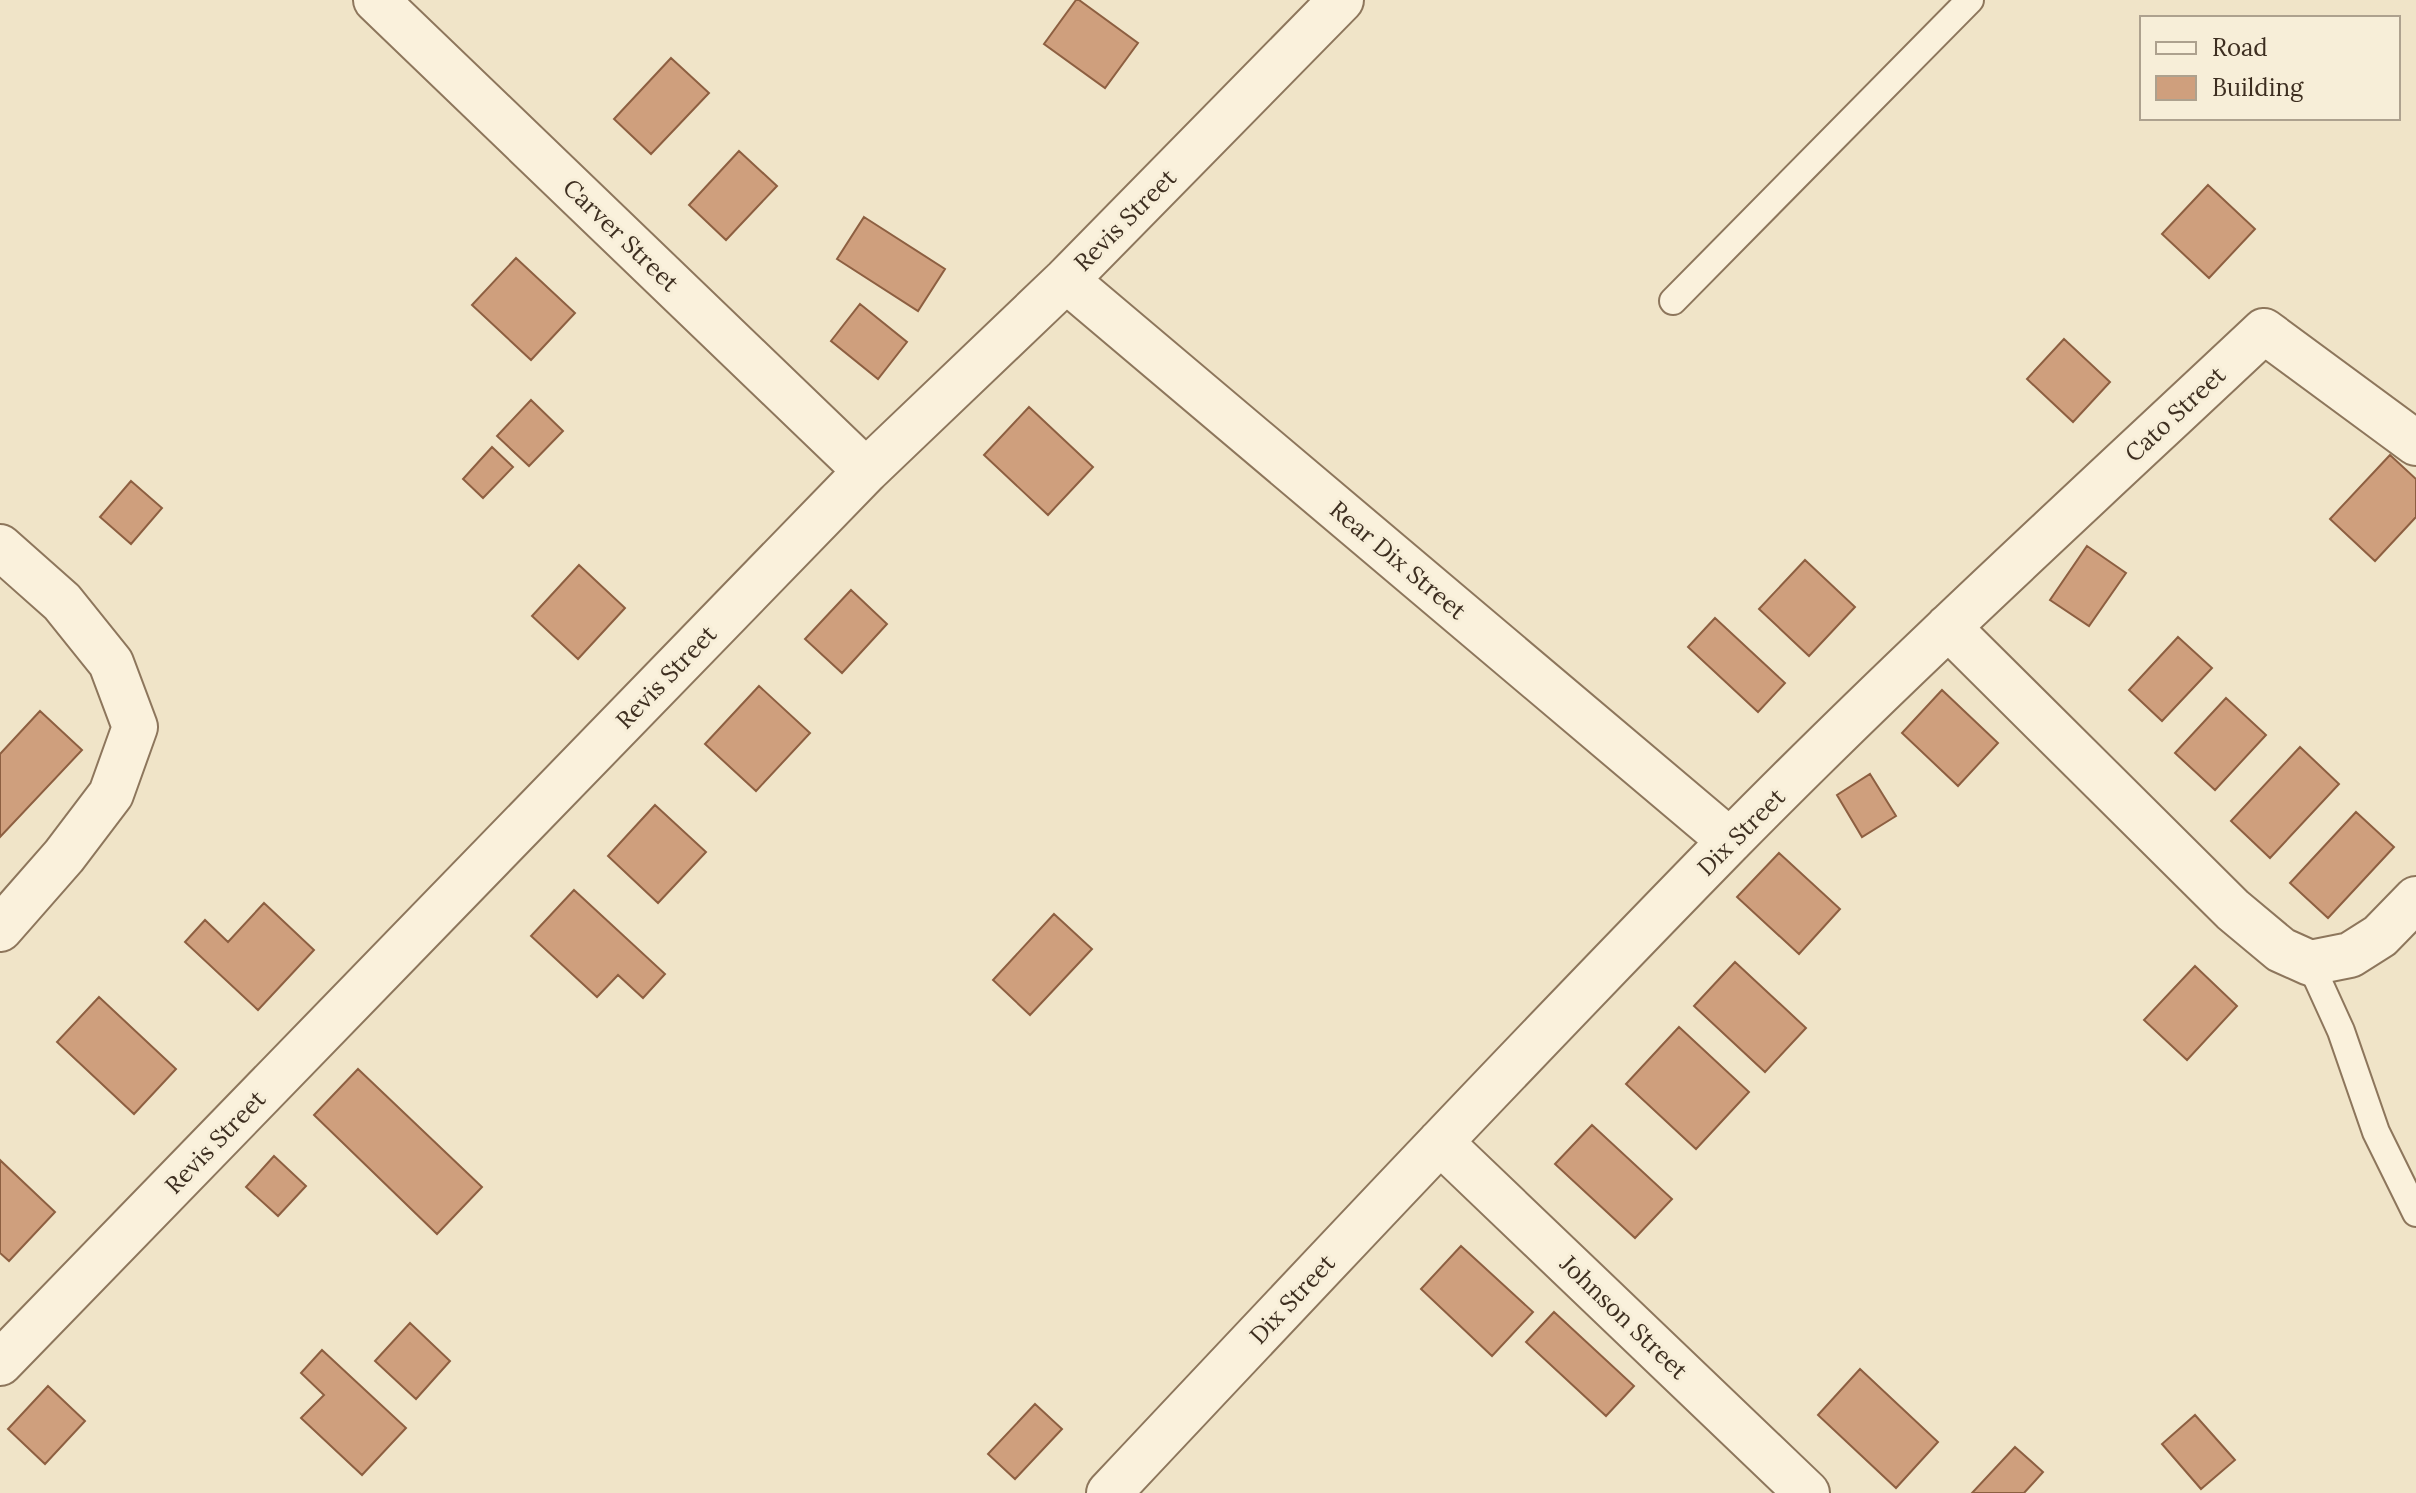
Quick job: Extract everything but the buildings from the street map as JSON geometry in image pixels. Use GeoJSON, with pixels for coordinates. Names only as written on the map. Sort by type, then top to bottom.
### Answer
{"type":"FeatureCollection","features":[{"type":"Feature","properties":{"kind":"street","name":"Carver Street"},"geometry":{"type":"LineString","coordinates":[[376,0],[866,471]]}},
{"type":"Feature","properties":{"kind":"street","name":"Revis Street"},"geometry":{"type":"LineString","coordinates":[[0,1363],[866,471],[1066,280],[1341,0]]}},
{"type":"Feature","properties":{"kind":"street","name":"Rear Dix Street"},"geometry":{"type":"LineString","coordinates":[[1066,280],[1730,841]]}},
{"type":"Feature","properties":{"kind":"street","name":"Cato Street"},"geometry":{"type":"LineString","coordinates":[[1948,627],[2264,331],[2416,443]]}},
{"type":"Feature","properties":{"kind":"street"},"geometry":{"type":"LineString","coordinates":[[0,547],[62,602],[111,663],[135,727],[111,794],[64,856],[0,929]]}},
{"type":"Feature","properties":{"kind":"street","name":"Dix Street"},"geometry":{"type":"LineString","coordinates":[[1109,1493],[1730,841],[1948,627]]}},
{"type":"Feature","properties":{"kind":"street"},"geometry":{"type":"LineString","coordinates":[[1948,627],[2233,910],[2281,950],[2310,963],[2350,955],[2380,936],[2416,899]]}},
{"type":"Feature","properties":{"kind":"street","name":"Johnson Street"},"geometry":{"type":"LineString","coordinates":[[1440,1142],[1807,1493]]}},
{"type":"Feature","properties":{"kind":"lane"},"geometry":{"type":"LineString","coordinates":[[1673,301],[1970,0]]}},
{"type":"Feature","properties":{"kind":"lane"},"geometry":{"type":"LineString","coordinates":[[2310,963],[2341,1031],[2376,1132],[2416,1213]]}}]}
